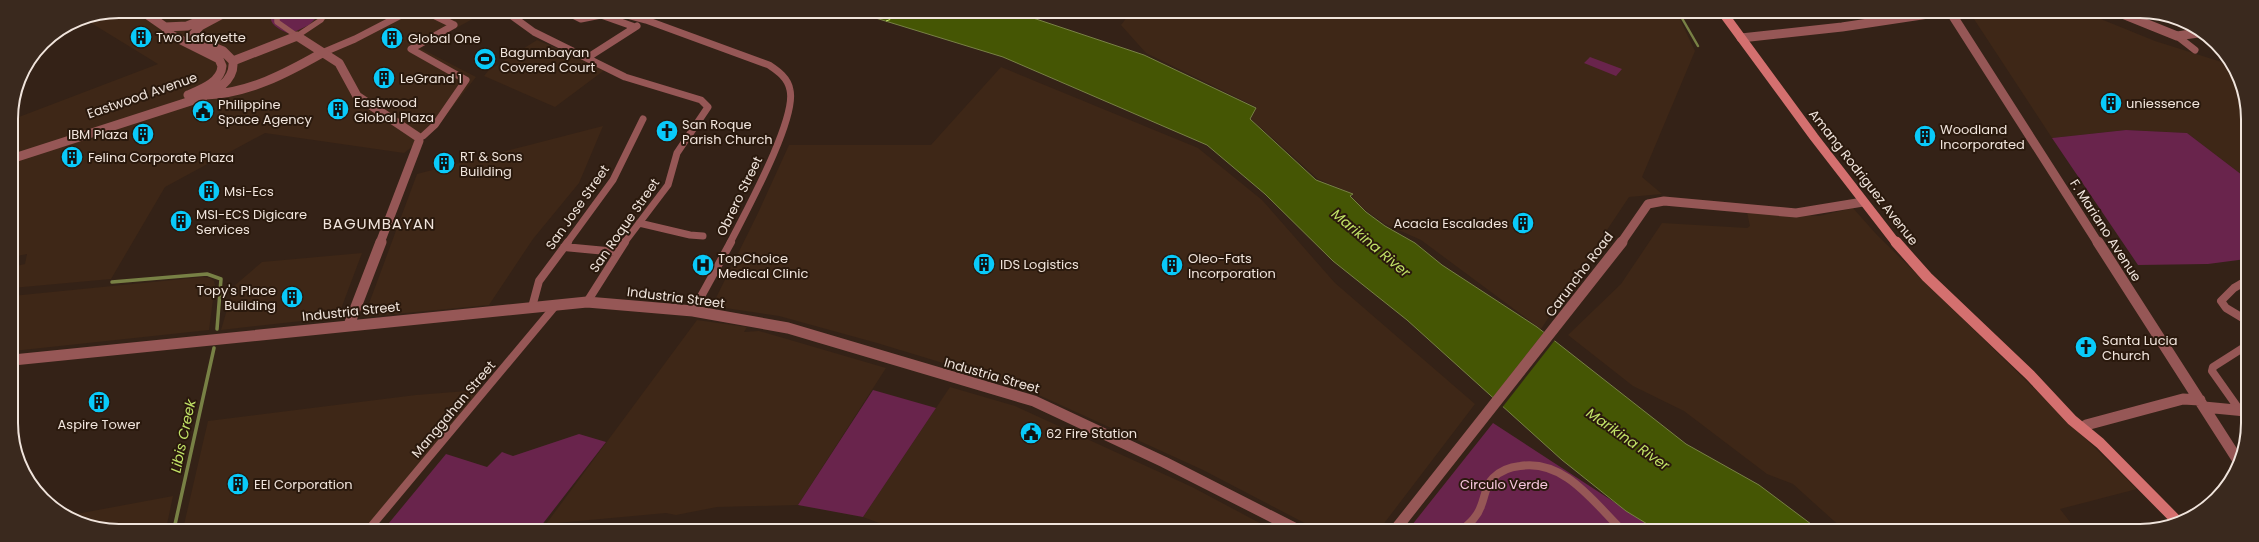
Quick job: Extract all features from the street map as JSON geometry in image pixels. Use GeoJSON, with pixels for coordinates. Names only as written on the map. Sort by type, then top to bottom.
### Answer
{"type":"FeatureCollection","features":[{"type":"Feature","properties":{"kind":"main road","name":"Amang Rodriguez Avenue"},"geometry":{"type":"LineString","coordinates":[[1727,18],[1863,202],[1927,276],[2032,378],[2042,390],[2089,436],[2100,443],[2174,518]]}},
{"type":"Feature","properties":{"kind":"main road","name":"Amang Rodriguez Avenue"},"geometry":{"type":"LineString","coordinates":[[2032,378],[2050,390],[2096,434],[2100,443]]}},
{"type":"Feature","properties":{"kind":"street","name":"Eastwood Avenue"},"geometry":{"type":"LineString","coordinates":[[152,18],[165,27],[175,37],[219,59],[223,64],[223,70],[206,91]]}},
{"type":"Feature","properties":{"kind":"street"},"geometry":{"type":"LineString","coordinates":[[165,27],[191,25],[206,18]]}},
{"type":"Feature","properties":{"kind":"street"},"geometry":{"type":"LineString","coordinates":[[193,35],[200,26],[215,18]]}},
{"type":"Feature","properties":{"kind":"street"},"geometry":{"type":"LineString","coordinates":[[277,18],[277,22],[322,53],[338,62],[344,70],[351,89],[357,96],[420,138]]}},
{"type":"Feature","properties":{"kind":"street"},"geometry":{"type":"LineString","coordinates":[[193,35],[196,40],[224,51],[233,61],[297,36],[322,18]]}},
{"type":"Feature","properties":{"kind":"street"},"geometry":{"type":"LineString","coordinates":[[206,91],[221,95],[243,89],[355,39],[396,18]]}},
{"type":"Feature","properties":{"kind":"street"},"geometry":{"type":"LineString","coordinates":[[349,325],[420,138],[435,125],[466,80],[412,50],[412,48],[454,25],[440,18]]}},
{"type":"Feature","properties":{"kind":"street","name":"San Roque Street"},"geometry":{"type":"LineString","coordinates":[[515,18],[534,32],[625,76],[701,100],[708,107],[677,152],[668,186],[617,252],[587,302]]}},
{"type":"Feature","properties":{"kind":"street"},"geometry":{"type":"LineString","coordinates":[[610,18],[635,27]]}},
{"type":"Feature","properties":{"kind":"street","name":"Obrero Street"},"geometry":{"type":"LineString","coordinates":[[638,18],[769,65],[781,73],[787,82],[791,95],[790,112],[785,126],[752,202],[693,311]]}},
{"type":"Feature","properties":{"kind":"street"},"geometry":{"type":"LineString","coordinates":[[1741,38],[1842,27],[1902,18]]}},
{"type":"Feature","properties":{"kind":"street","name":"F. Mariano Avenue"},"geometry":{"type":"LineString","coordinates":[[1954,18],[2235,456]]}},
{"type":"Feature","properties":{"kind":"street"},"geometry":{"type":"LineString","coordinates":[[2132,18],[2176,36],[2195,50]]}},
{"type":"Feature","properties":{"kind":"street"},"geometry":{"type":"LineString","coordinates":[[587,58],[646,20]]}},
{"type":"Feature","properties":{"kind":"street"},"geometry":{"type":"LineString","coordinates":[[2176,36],[2194,34]]}},
{"type":"Feature","properties":{"kind":"street"},"geometry":{"type":"LineString","coordinates":[[175,37],[193,35]]}},
{"type":"Feature","properties":{"kind":"street","name":"Eastwood Avenue"},"geometry":{"type":"LineString","coordinates":[[18,156],[29,150],[206,91],[228,78],[233,70],[233,61]]}},
{"type":"Feature","properties":{"kind":"street","name":"San Jose Street"},"geometry":{"type":"LineString","coordinates":[[532,307],[539,281],[613,180],[643,119]]}},
{"type":"Feature","properties":{"kind":"street","name":"Eastwood Avenue"},"geometry":{"type":"LineString","coordinates":[[18,151],[29,150]]}},
{"type":"Feature","properties":{"kind":"street","name":"Caruncho Road"},"geometry":{"type":"LineString","coordinates":[[1400,524],[1449,464],[1609,260],[1644,207],[1653,201],[1796,213],[1863,202]]}},
{"type":"Feature","properties":{"kind":"street"},"geometry":{"type":"LineString","coordinates":[[639,223],[703,236]]}},
{"type":"Feature","properties":{"kind":"street"},"geometry":{"type":"LineString","coordinates":[[564,247],[617,252]]}},
{"type":"Feature","properties":{"kind":"street"},"geometry":{"type":"LineString","coordinates":[[2241,284],[2234,288],[2221,301],[2226,308],[2241,317]]}},
{"type":"Feature","properties":{"kind":"street","name":"Industria Street"},"geometry":{"type":"LineString","coordinates":[[18,359],[587,302],[693,311],[788,328],[1034,401],[1164,462],[1286,524]]}},
{"type":"Feature","properties":{"kind":"street","name":"Manggahan Street"},"geometry":{"type":"LineString","coordinates":[[373,524],[556,305]]}},
{"type":"Feature","properties":{"kind":"street"},"geometry":{"type":"LineString","coordinates":[[2241,349],[2213,367],[2212,371],[2241,408]]}},
{"type":"Feature","properties":{"kind":"street"},"geometry":{"type":"LineString","coordinates":[[2086,425],[2183,400],[2241,411]]}},
{"type":"Feature","properties":{"kind":"street"},"geometry":{"type":"LineString","coordinates":[[1468,524],[1477,514],[1486,487],[1492,478],[1515,465],[1534,465],[1564,474],[1588,494],[1616,524]]}},
{"type":"Feature","properties":{"kind":"shaded area"},"geometry":{"type":"Polygon","coordinates":[[[113,18],[474,18],[420,48],[476,77],[435,129],[404,153],[265,133],[165,187],[111,279],[18,287],[18,266],[25,264],[27,254],[18,256],[18,117],[158,64],[90,22],[113,18]]]}},
{"type":"Feature","properties":{"kind":"shaded area"},"geometry":{"type":"Polygon","coordinates":[[[1126,18],[1679,18],[1695,51],[1642,177],[1662,194],[1629,197],[1541,329],[1421,240],[1385,224],[1368,212],[1352,197],[1353,194],[1318,179],[1251,119],[1256,107],[1146,53],[1121,25],[1126,18]]]}},
{"type":"Feature","properties":{"kind":"shaded area"},"geometry":{"type":"Polygon","coordinates":[[[1973,18],[2098,18],[2155,41],[2223,62],[2233,80],[2239,99],[2241,113],[2241,174],[2187,133],[2126,130],[2052,138],[1973,18]]]}},
{"type":"Feature","properties":{"kind":"shaded area"},"geometry":{"type":"Polygon","coordinates":[[[537,40],[606,69],[555,107],[484,76],[488,71],[537,40]]]}},
{"type":"Feature","properties":{"kind":"shaded area"},"geometry":{"type":"Polygon","coordinates":[[[1001,67],[1198,148],[1262,200],[1335,283],[1475,404],[1384,524],[1306,524],[1203,470],[1019,386],[877,343],[779,316],[712,306],[758,213],[789,145],[931,145],[1001,67]]]}},
{"type":"Feature","properties":{"kind":"shaded area"},"geometry":{"type":"Polygon","coordinates":[[[603,126],[579,183],[533,239],[489,305],[364,317],[417,174],[603,126]]]}},
{"type":"Feature","properties":{"kind":"shaded area"},"geometry":{"type":"Polygon","coordinates":[[[1853,208],[1877,235],[2137,489],[2060,509],[2072,524],[1837,524],[1793,484],[1767,474],[1684,411],[1633,386],[1568,335],[1621,284],[1662,223],[1747,228],[1750,226],[1747,212],[1819,216],[1853,208]]]}},
{"type":"Feature","properties":{"kind":"shaded area"},"geometry":{"type":"Polygon","coordinates":[[[362,253],[338,317],[221,330],[234,286],[262,262],[362,253]]]}},
{"type":"Feature","properties":{"kind":"shaded area"},"geometry":{"type":"Polygon","coordinates":[[[203,277],[210,278],[214,281],[215,285],[209,330],[18,350],[18,295],[203,277]]]}},
{"type":"Feature","properties":{"kind":"shaded area"},"geometry":{"type":"Polygon","coordinates":[[[697,320],[747,327],[744,332],[759,331],[886,368],[798,505],[717,507],[676,515],[666,513],[546,524],[697,320]]]}},
{"type":"Feature","properties":{"kind":"shaded area"},"geometry":{"type":"Polygon","coordinates":[[[950,387],[1015,406],[1192,487],[1262,524],[882,524],[863,517],[950,387]]]}},
{"type":"Feature","properties":{"kind":"shaded area","name":"EEI Corporation"},"geometry":{"type":"Polygon","coordinates":[[[480,390],[369,524],[184,524],[208,421],[416,395],[480,390]]]}},
{"type":"Feature","properties":{"kind":"shaded area"},"geometry":{"type":"Polygon","coordinates":[[[173,496],[167,524],[106,523],[87,519],[75,514],[173,496]]]}},
{"type":"Feature","properties":{"kind":"green space"},"geometry":{"type":"Polygon","coordinates":[[[316,18],[309,25],[290,34],[274,26],[271,19],[316,18]]]}},
{"type":"Feature","properties":{"kind":"green space"},"geometry":{"type":"Polygon","coordinates":[[[1590,57],[1622,69],[1616,76],[1584,63],[1590,57]]]}},
{"type":"Feature","properties":{"kind":"green space"},"geometry":{"type":"Polygon","coordinates":[[[2126,130],[2187,133],[2241,174],[2241,260],[2208,264],[2138,265],[2052,138],[2126,130]]]}},
{"type":"Feature","properties":{"kind":"green space"},"geometry":{"type":"Polygon","coordinates":[[[873,390],[936,408],[863,517],[798,505],[873,390]]]}},
{"type":"Feature","properties":{"kind":"green space","name":"Circulo Verde"},"geometry":{"type":"Polygon","coordinates":[[[1493,423],[1648,524],[1413,524],[1493,423]]]}},
{"type":"Feature","properties":{"kind":"green space"},"geometry":{"type":"Polygon","coordinates":[[[579,434],[606,442],[543,524],[388,524],[446,454],[487,467],[502,452],[513,456],[579,434]]]}},
{"type":"Feature","properties":{"kind":"water","name":"Marikina River"},"geometry":{"type":"Polygon","coordinates":[[[876,18],[1033,18],[1144,55],[1256,108],[1250,119],[1316,180],[1353,194],[1350,196],[1366,212],[1385,226],[1415,243],[1442,265],[1537,327],[1686,444],[1759,485],[1811,524],[1647,524],[1626,511],[1562,460],[1407,320],[1333,261],[1265,194],[1207,145],[1003,57],[876,18]]]}},
{"type":"Feature","properties":{"kind":"pier"},"geometry":{"type":"Polygon","coordinates":[[[1545,331],[1555,340],[1501,409],[1491,400],[1545,331]]]}},
{"type":"Feature","properties":{"kind":"waterway"},"geometry":{"type":"LineString","coordinates":[[1682,18],[1698,46]]}},
{"type":"Feature","properties":{"kind":"waterway","name":"Libis Creek"},"geometry":{"type":"LineString","coordinates":[[112,282],[207,274],[221,279],[217,329]]}},
{"type":"Feature","properties":{"kind":"waterway","name":"Libis Creek"},"geometry":{"type":"LineString","coordinates":[[175,524],[214,348]]}},
{"type":"Feature","properties":{"kind":"ferry route"},"geometry":{"type":"LineString","coordinates":[[886,21],[894,18]]}},
{"type":"Feature","properties":{"kind":"place","name":"Two Lafayette"},"geometry":{"type":"Point","coordinates":[141,37]}},
{"type":"Feature","properties":{"kind":"place","name":"Global One"},"geometry":{"type":"Point","coordinates":[392,38]}},
{"type":"Feature","properties":{"kind":"place","name":"Bagumbayan Covered Court"},"geometry":{"type":"Point","coordinates":[485,59]}},
{"type":"Feature","properties":{"kind":"place","name":"LeGrand 1"},"geometry":{"type":"Point","coordinates":[384,78]}},
{"type":"Feature","properties":{"kind":"place","name":"uniessence"},"geometry":{"type":"Point","coordinates":[2111,103]}},
{"type":"Feature","properties":{"kind":"place","name":"Eastwood Global Plaza"},"geometry":{"type":"Point","coordinates":[338,109]}},
{"type":"Feature","properties":{"kind":"place","name":"Philippine Space Agency"},"geometry":{"type":"Point","coordinates":[203,111]}},
{"type":"Feature","properties":{"kind":"place","name":"San Roque Parish Church"},"geometry":{"type":"Point","coordinates":[667,131]}},
{"type":"Feature","properties":{"kind":"place","name":"IBM Plaza"},"geometry":{"type":"Point","coordinates":[143,134]}},
{"type":"Feature","properties":{"kind":"place","name":"Woodland Incorporated"},"geometry":{"type":"Point","coordinates":[1925,136]}},
{"type":"Feature","properties":{"kind":"place","name":"Felina Corporate Plaza"},"geometry":{"type":"Point","coordinates":[72,157]}},
{"type":"Feature","properties":{"kind":"place","name":"RT & Sons Building"},"geometry":{"type":"Point","coordinates":[444,163]}},
{"type":"Feature","properties":{"kind":"place","name":"Msi-Ecs"},"geometry":{"type":"Point","coordinates":[209,191]}},
{"type":"Feature","properties":{"kind":"place","name":"MSI-ECS Digicare Services"},"geometry":{"type":"Point","coordinates":[181,221]}},
{"type":"Feature","properties":{"kind":"place","name":"Acacia Escalades"},"geometry":{"type":"Point","coordinates":[1523,223]}},
{"type":"Feature","properties":{"kind":"place","name":"IDS Logistics"},"geometry":{"type":"Point","coordinates":[984,264]}},
{"type":"Feature","properties":{"kind":"place","name":"TopChoice Medical Clinic"},"geometry":{"type":"Point","coordinates":[703,265]}},
{"type":"Feature","properties":{"kind":"place","name":"Oleo-Fats Incorporation"},"geometry":{"type":"Point","coordinates":[1172,265]}},
{"type":"Feature","properties":{"kind":"place","name":"Topy's Place Building"},"geometry":{"type":"Point","coordinates":[292,297]}},
{"type":"Feature","properties":{"kind":"place","name":"Santa Lucia Church"},"geometry":{"type":"Point","coordinates":[2086,347]}},
{"type":"Feature","properties":{"kind":"place","name":"Aspire Tower"},"geometry":{"type":"Point","coordinates":[99,402]}},
{"type":"Feature","properties":{"kind":"place","name":"62 Fire Station"},"geometry":{"type":"Point","coordinates":[1031,433]}},
{"type":"Feature","properties":{"kind":"place","name":"EEI Corporation"},"geometry":{"type":"Point","coordinates":[238,484]}},
{"type":"Feature","properties":{"kind":"district","name":"BAGUMBAYAN"},"geometry":{"type":"Point","coordinates":[379,224]}}]}
